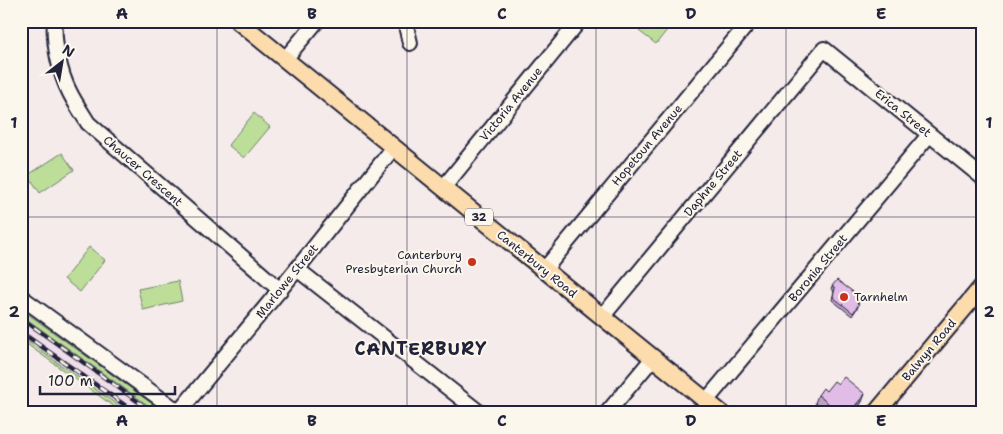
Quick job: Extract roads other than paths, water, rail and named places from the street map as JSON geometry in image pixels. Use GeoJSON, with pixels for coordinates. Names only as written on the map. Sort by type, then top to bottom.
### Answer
{"type":"FeatureCollection","features":[{"type":"Feature","properties":{"kind":"main road","name":"Canterbury Road"},"geometry":{"type":"LineString","coordinates":[[238,21],[720,413]]}},
{"type":"Feature","properties":{"kind":"main road","name":"Balwyn Road"},"geometry":{"type":"LineString","coordinates":[[876,413],[982,287]]}},
{"type":"Feature","properties":{"kind":"street","name":"Chaucer Crescent"},"geometry":{"type":"LineString","coordinates":[[55,21],[54,32],[60,64],[69,92],[88,123],[280,290]]}},
{"type":"Feature","properties":{"kind":"street"},"geometry":{"type":"LineString","coordinates":[[285,59],[317,21]]}},
{"type":"Feature","properties":{"kind":"street"},"geometry":{"type":"LineString","coordinates":[[405,21],[410,44]]}},
{"type":"Feature","properties":{"kind":"street","name":"Victoria Avenue"},"geometry":{"type":"LineString","coordinates":[[444,188],[580,21]]}},
{"type":"Feature","properties":{"kind":"street","name":"Hopetoun Avenue"},"geometry":{"type":"LineString","coordinates":[[544,270],[750,21]]}},
{"type":"Feature","properties":{"kind":"street","name":"Erica Street"},"geometry":{"type":"LineString","coordinates":[[824,50],[982,177]]}},
{"type":"Feature","properties":{"kind":"street","name":"Daphne Street"},"geometry":{"type":"LineString","coordinates":[[602,317],[824,50]]}},
{"type":"Feature","properties":{"kind":"street","name":"Boronia Street"},"geometry":{"type":"LineString","coordinates":[[706,401],[929,134]]}},
{"type":"Feature","properties":{"kind":"street","name":"Marlowe Street"},"geometry":{"type":"LineString","coordinates":[[180,413],[394,147]]}},
{"type":"Feature","properties":{"kind":"street"},"geometry":{"type":"LineString","coordinates":[[297,269],[480,413]]}},
{"type":"Feature","properties":{"kind":"street"},"geometry":{"type":"LineString","coordinates":[[21,297],[180,413]]}},
{"type":"Feature","properties":{"kind":"street"},"geometry":{"type":"LineString","coordinates":[[608,413],[653,358]]}},
{"type":"Feature","properties":{"kind":"railway"},"geometry":{"type":"LineString","coordinates":[[21,318],[154,413]]}},
{"type":"Feature","properties":{"kind":"railway"},"geometry":{"type":"LineString","coordinates":[[21,332],[136,413]]}},
{"type":"Feature","properties":{"kind":"place","name":"Canterbury Presbyterian Church"},"geometry":{"type":"Point","coordinates":[472,262]}},
{"type":"Feature","properties":{"kind":"place","name":"Tarnhelm"},"geometry":{"type":"Point","coordinates":[844,297]}},
{"type":"Feature","properties":{"kind":"district","name":"CANTERBURY"},"geometry":{"type":"Point","coordinates":[421,349]}}]}
